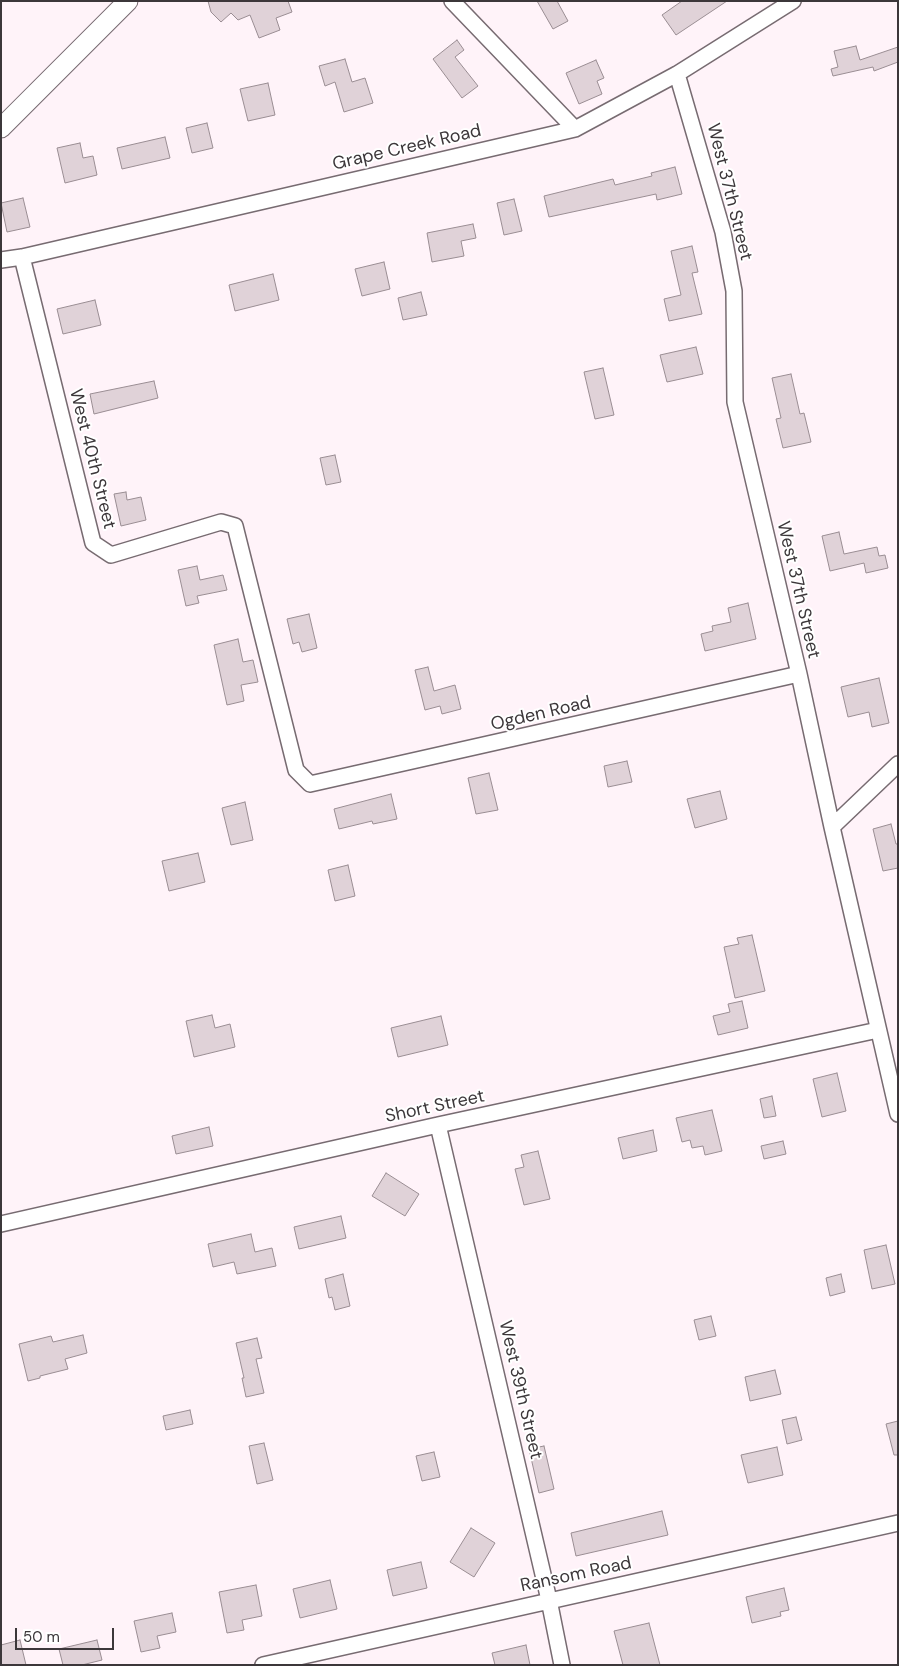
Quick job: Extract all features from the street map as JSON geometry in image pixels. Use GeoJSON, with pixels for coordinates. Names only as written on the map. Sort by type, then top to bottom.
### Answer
{"type":"FeatureCollection","features":[{"type":"Feature","properties":{"kind":"main road"},"geometry":{"type":"LineString","coordinates":[[1,128],[128,1]]}},
{"type":"Feature","properties":{"kind":"street"},"geometry":{"type":"LineString","coordinates":[[452,1],[575,129]]}},
{"type":"Feature","properties":{"kind":"street","name":"Grape Creek Road"},"geometry":{"type":"LineString","coordinates":[[1,260],[22,257],[575,129],[677,74],[793,1]]}},
{"type":"Feature","properties":{"kind":"street","name":"West 37th Street"},"geometry":{"type":"LineString","coordinates":[[677,74],[723,232],[734,292],[735,402],[799,674],[898,1114]]}},
{"type":"Feature","properties":{"kind":"street","name":"West 40th Street"},"geometry":{"type":"LineString","coordinates":[[22,257],[93,543],[110,554],[221,522],[235,526],[296,770]]}},
{"type":"Feature","properties":{"kind":"street","name":"Ogden Road"},"geometry":{"type":"LineString","coordinates":[[296,770],[310,784],[799,674]]}},
{"type":"Feature","properties":{"kind":"street"},"geometry":{"type":"LineString","coordinates":[[832,827],[898,764]]}},
{"type":"Feature","properties":{"kind":"street","name":"Short Street"},"geometry":{"type":"LineString","coordinates":[[1,1224],[438,1125],[878,1030]]}},
{"type":"Feature","properties":{"kind":"street","name":"West 39th Street"},"geometry":{"type":"LineString","coordinates":[[438,1125],[549,1600],[562,1665]]}},
{"type":"Feature","properties":{"kind":"street","name":"Ransom Road"},"geometry":{"type":"LineString","coordinates":[[264,1665],[549,1600],[898,1524]]}},
{"type":"Feature","properties":{"kind":"building"},"geometry":{"type":"Polygon","coordinates":[[[208,1],[288,1],[292,12],[276,18],[280,30],[259,38],[250,15],[238,20],[231,13],[221,22],[211,12],[208,1]]]}},
{"type":"Feature","properties":{"kind":"building"},"geometry":{"type":"Polygon","coordinates":[[[537,1],[557,1],[568,21],[553,29],[537,1]]]}},
{"type":"Feature","properties":{"kind":"building"},"geometry":{"type":"Polygon","coordinates":[[[682,1],[727,1],[676,35],[662,15],[682,1]]]}},
{"type":"Feature","properties":{"kind":"building"},"geometry":{"type":"Polygon","coordinates":[[[457,40],[464,50],[455,57],[478,86],[462,98],[433,59],[457,40]]]}},
{"type":"Feature","properties":{"kind":"building"},"geometry":{"type":"Polygon","coordinates":[[[856,46],[860,60],[898,47],[898,62],[874,71],[873,67],[833,76],[831,69],[838,67],[834,51],[856,46]]]}},
{"type":"Feature","properties":{"kind":"building"},"geometry":{"type":"Polygon","coordinates":[[[345,59],[352,82],[365,78],[373,103],[344,112],[335,82],[325,86],[319,66],[345,59]]]}},
{"type":"Feature","properties":{"kind":"building"},"geometry":{"type":"Polygon","coordinates":[[[596,60],[604,78],[597,81],[602,94],[579,104],[566,73],[596,60]]]}},
{"type":"Feature","properties":{"kind":"building"},"geometry":{"type":"Polygon","coordinates":[[[268,83],[275,115],[248,121],[240,89],[268,83]]]}},
{"type":"Feature","properties":{"kind":"building"},"geometry":{"type":"Polygon","coordinates":[[[207,123],[213,148],[192,153],[186,128],[207,123]]]}},
{"type":"Feature","properties":{"kind":"building"},"geometry":{"type":"Polygon","coordinates":[[[165,137],[170,158],[122,169],[117,148],[165,137]]]}},
{"type":"Feature","properties":{"kind":"building"},"geometry":{"type":"Polygon","coordinates":[[[80,143],[83,158],[93,156],[97,175],[65,183],[57,148],[80,143]]]}},
{"type":"Feature","properties":{"kind":"building"},"geometry":{"type":"Polygon","coordinates":[[[675,167],[682,194],[657,200],[656,194],[549,217],[544,196],[613,179],[615,185],[652,176],[651,173],[675,167]]]}},
{"type":"Feature","properties":{"kind":"building"},"geometry":{"type":"Polygon","coordinates":[[[23,198],[30,227],[7,232],[1,203],[23,198]]]}},
{"type":"Feature","properties":{"kind":"building"},"geometry":{"type":"Polygon","coordinates":[[[514,199],[522,231],[504,235],[497,203],[514,199]]]}},
{"type":"Feature","properties":{"kind":"building"},"geometry":{"type":"Polygon","coordinates":[[[473,224],[476,238],[461,241],[464,256],[432,262],[427,233],[473,224]]]}},
{"type":"Feature","properties":{"kind":"building"},"geometry":{"type":"Polygon","coordinates":[[[692,246],[698,272],[692,273],[702,314],[669,321],[664,299],[681,295],[671,251],[692,246]]]}},
{"type":"Feature","properties":{"kind":"building"},"geometry":{"type":"Polygon","coordinates":[[[384,262],[390,289],[362,296],[355,269],[384,262]]]}},
{"type":"Feature","properties":{"kind":"building"},"geometry":{"type":"Polygon","coordinates":[[[273,274],[279,300],[235,311],[229,285],[273,274]]]}},
{"type":"Feature","properties":{"kind":"building"},"geometry":{"type":"Polygon","coordinates":[[[421,292],[427,315],[403,320],[398,298],[421,292]]]}},
{"type":"Feature","properties":{"kind":"building"},"geometry":{"type":"Polygon","coordinates":[[[95,300],[101,325],[63,334],[57,309],[95,300]]]}},
{"type":"Feature","properties":{"kind":"building"},"geometry":{"type":"Polygon","coordinates":[[[696,347],[703,374],[667,382],[660,355],[696,347]]]}},
{"type":"Feature","properties":{"kind":"building"},"geometry":{"type":"Polygon","coordinates":[[[603,368],[614,415],[595,419],[584,372],[603,368]]]}},
{"type":"Feature","properties":{"kind":"building"},"geometry":{"type":"Polygon","coordinates":[[[791,374],[800,414],[804,413],[811,442],[783,448],[776,419],[781,418],[772,378],[791,374]]]}},
{"type":"Feature","properties":{"kind":"building"},"geometry":{"type":"Polygon","coordinates":[[[154,381],[158,398],[94,414],[90,394],[154,381]]]}},
{"type":"Feature","properties":{"kind":"building"},"geometry":{"type":"Polygon","coordinates":[[[335,455],[341,482],[326,485],[320,458],[335,455]]]}},
{"type":"Feature","properties":{"kind":"building"},"geometry":{"type":"Polygon","coordinates":[[[126,492],[127,500],[141,497],[146,520],[121,526],[114,494],[126,492]]]}},
{"type":"Feature","properties":{"kind":"building"},"geometry":{"type":"Polygon","coordinates":[[[839,532],[844,554],[877,547],[879,556],[885,555],[888,568],[866,573],[864,563],[830,571],[822,536],[839,532]]]}},
{"type":"Feature","properties":{"kind":"building"},"geometry":{"type":"Polygon","coordinates":[[[197,566],[200,580],[223,575],[227,590],[197,596],[199,603],[186,606],[178,570],[197,566]]]}},
{"type":"Feature","properties":{"kind":"building"},"geometry":{"type":"Polygon","coordinates":[[[748,603],[756,639],[705,651],[701,634],[713,631],[712,626],[731,622],[728,608],[748,603]]]}},
{"type":"Feature","properties":{"kind":"building"},"geometry":{"type":"Polygon","coordinates":[[[309,614],[317,648],[302,652],[299,642],[293,644],[287,619],[309,614]]]}},
{"type":"Feature","properties":{"kind":"building"},"geometry":{"type":"Polygon","coordinates":[[[238,639],[243,662],[253,660],[258,682],[241,685],[244,701],[227,705],[214,645],[238,639]]]}},
{"type":"Feature","properties":{"kind":"building"},"geometry":{"type":"Polygon","coordinates":[[[428,667],[434,691],[455,685],[461,709],[442,714],[440,706],[425,710],[415,670],[428,667]]]}},
{"type":"Feature","properties":{"kind":"building"},"geometry":{"type":"Polygon","coordinates":[[[879,678],[889,723],[872,727],[869,712],[848,717],[841,687],[879,678]]]}},
{"type":"Feature","properties":{"kind":"building"},"geometry":{"type":"Polygon","coordinates":[[[627,761],[632,782],[608,787],[604,766],[627,761]]]}},
{"type":"Feature","properties":{"kind":"building"},"geometry":{"type":"Polygon","coordinates":[[[489,773],[498,810],[476,814],[468,778],[489,773]]]}},
{"type":"Feature","properties":{"kind":"building"},"geometry":{"type":"Polygon","coordinates":[[[720,791],[727,819],[695,828],[687,799],[720,791]]]}},
{"type":"Feature","properties":{"kind":"building"},"geometry":{"type":"Polygon","coordinates":[[[391,794],[397,819],[373,824],[372,821],[339,829],[334,809],[391,794]]]}},
{"type":"Feature","properties":{"kind":"building"},"geometry":{"type":"Polygon","coordinates":[[[245,802],[253,840],[231,845],[222,808],[245,802]]]}},
{"type":"Feature","properties":{"kind":"building"},"geometry":{"type":"Polygon","coordinates":[[[891,824],[896,844],[898,844],[898,868],[883,871],[873,829],[891,824]]]}},
{"type":"Feature","properties":{"kind":"building"},"geometry":{"type":"Polygon","coordinates":[[[198,853],[205,882],[169,891],[162,861],[198,853]]]}},
{"type":"Feature","properties":{"kind":"building"},"geometry":{"type":"Polygon","coordinates":[[[348,865],[355,896],[335,901],[328,870],[348,865]]]}},
{"type":"Feature","properties":{"kind":"building"},"geometry":{"type":"Polygon","coordinates":[[[752,935],[765,991],[735,998],[724,947],[739,944],[737,938],[752,935]]]}},
{"type":"Feature","properties":{"kind":"building"},"geometry":{"type":"Polygon","coordinates":[[[742,1001],[748,1028],[718,1035],[713,1016],[730,1012],[728,1004],[742,1001]]]}},
{"type":"Feature","properties":{"kind":"building"},"geometry":{"type":"Polygon","coordinates":[[[212,1015],[215,1028],[230,1024],[235,1047],[194,1057],[186,1021],[212,1015]]]}},
{"type":"Feature","properties":{"kind":"building"},"geometry":{"type":"Polygon","coordinates":[[[441,1016],[448,1045],[398,1057],[391,1028],[441,1016]]]}},
{"type":"Feature","properties":{"kind":"building"},"geometry":{"type":"Polygon","coordinates":[[[837,1073],[846,1111],[822,1117],[813,1079],[837,1073]]]}},
{"type":"Feature","properties":{"kind":"building"},"geometry":{"type":"Polygon","coordinates":[[[772,1096],[776,1116],[764,1118],[760,1099],[772,1096]]]}},
{"type":"Feature","properties":{"kind":"building"},"geometry":{"type":"Polygon","coordinates":[[[712,1110],[722,1151],[705,1155],[703,1146],[692,1148],[690,1140],[682,1142],[676,1118],[712,1110]]]}},
{"type":"Feature","properties":{"kind":"building"},"geometry":{"type":"Polygon","coordinates":[[[209,1127],[213,1146],[176,1154],[172,1136],[209,1127]]]}},
{"type":"Feature","properties":{"kind":"building"},"geometry":{"type":"Polygon","coordinates":[[[653,1130],[657,1151],[623,1159],[618,1138],[653,1130]]]}},
{"type":"Feature","properties":{"kind":"building"},"geometry":{"type":"Polygon","coordinates":[[[783,1141],[786,1154],[764,1159],[761,1146],[783,1141]]]}},
{"type":"Feature","properties":{"kind":"building"},"geometry":{"type":"Polygon","coordinates":[[[538,1151],[550,1199],[524,1205],[515,1169],[524,1167],[521,1155],[538,1151]]]}},
{"type":"Feature","properties":{"kind":"building"},"geometry":{"type":"Polygon","coordinates":[[[386,1173],[419,1194],[405,1216],[372,1196],[386,1173]]]}},
{"type":"Feature","properties":{"kind":"building"},"geometry":{"type":"Polygon","coordinates":[[[341,1216],[346,1238],[299,1249],[294,1227],[341,1216]]]}},
{"type":"Feature","properties":{"kind":"building"},"geometry":{"type":"Polygon","coordinates":[[[251,1234],[255,1252],[272,1248],[276,1266],[237,1274],[234,1262],[213,1267],[208,1244],[251,1234]]]}},
{"type":"Feature","properties":{"kind":"building"},"geometry":{"type":"Polygon","coordinates":[[[886,1245],[895,1284],[872,1289],[864,1250],[886,1245]]]}},
{"type":"Feature","properties":{"kind":"building"},"geometry":{"type":"Polygon","coordinates":[[[343,1274],[350,1306],[335,1310],[332,1297],[329,1298],[325,1279],[343,1274]]]}},
{"type":"Feature","properties":{"kind":"building"},"geometry":{"type":"Polygon","coordinates":[[[841,1274],[845,1292],[830,1296],[826,1278],[841,1274]]]}},
{"type":"Feature","properties":{"kind":"building"},"geometry":{"type":"Polygon","coordinates":[[[711,1316],[716,1336],[699,1340],[694,1320],[711,1316]]]}},
{"type":"Feature","properties":{"kind":"building"},"geometry":{"type":"Polygon","coordinates":[[[83,1335],[87,1353],[65,1359],[68,1369],[28,1381],[19,1344],[51,1336],[53,1342],[83,1335]]]}},
{"type":"Feature","properties":{"kind":"building"},"geometry":{"type":"Polygon","coordinates":[[[257,1338],[262,1358],[256,1359],[264,1393],[246,1397],[236,1343],[257,1338]]]}},
{"type":"Feature","properties":{"kind":"building"},"geometry":{"type":"Polygon","coordinates":[[[775,1370],[781,1394],[750,1401],[745,1377],[775,1370]]]}},
{"type":"Feature","properties":{"kind":"building"},"geometry":{"type":"Polygon","coordinates":[[[190,1410],[193,1424],[166,1430],[163,1416],[190,1410]]]}},
{"type":"Feature","properties":{"kind":"building"},"geometry":{"type":"Polygon","coordinates":[[[796,1417],[802,1440],[787,1444],[782,1420],[796,1417]]]}},
{"type":"Feature","properties":{"kind":"building"},"geometry":{"type":"Polygon","coordinates":[[[898,1421],[898,1455],[894,1455],[886,1424],[898,1421]]]}},
{"type":"Feature","properties":{"kind":"building"},"geometry":{"type":"Polygon","coordinates":[[[264,1443],[273,1480],[257,1484],[249,1446],[264,1443]]]}},
{"type":"Feature","properties":{"kind":"building"},"geometry":{"type":"Polygon","coordinates":[[[544,1446],[554,1489],[539,1493],[529,1449],[544,1446]]]}},
{"type":"Feature","properties":{"kind":"building"},"geometry":{"type":"Polygon","coordinates":[[[777,1447],[783,1475],[748,1483],[741,1455],[777,1447]]]}},
{"type":"Feature","properties":{"kind":"building"},"geometry":{"type":"Polygon","coordinates":[[[434,1452],[440,1477],[422,1481],[416,1456],[434,1452]]]}},
{"type":"Feature","properties":{"kind":"building"},"geometry":{"type":"Polygon","coordinates":[[[662,1511],[668,1535],[576,1556],[571,1533],[662,1511]]]}},
{"type":"Feature","properties":{"kind":"building"},"geometry":{"type":"Polygon","coordinates":[[[471,1528],[495,1543],[474,1577],[450,1562],[471,1528]]]}},
{"type":"Feature","properties":{"kind":"building"},"geometry":{"type":"Polygon","coordinates":[[[421,1562],[427,1588],[393,1596],[387,1570],[421,1562]]]}},
{"type":"Feature","properties":{"kind":"building"},"geometry":{"type":"Polygon","coordinates":[[[330,1580],[337,1609],[300,1618],[293,1589],[330,1580]]]}},
{"type":"Feature","properties":{"kind":"building"},"geometry":{"type":"Polygon","coordinates":[[[256,1585],[262,1616],[242,1620],[244,1630],[227,1633],[219,1592],[256,1585]]]}},
{"type":"Feature","properties":{"kind":"building"},"geometry":{"type":"Polygon","coordinates":[[[784,1588],[789,1610],[780,1612],[781,1616],[752,1623],[746,1597],[784,1588]]]}},
{"type":"Feature","properties":{"kind":"building"},"geometry":{"type":"Polygon","coordinates":[[[172,1613],[176,1632],[157,1636],[160,1648],[141,1652],[134,1621],[172,1613]]]}},
{"type":"Feature","properties":{"kind":"building"},"geometry":{"type":"Polygon","coordinates":[[[649,1623],[660,1665],[623,1665],[614,1631],[649,1623]]]}},
{"type":"Feature","properties":{"kind":"building"},"geometry":{"type":"Polygon","coordinates":[[[20,1640],[26,1665],[1,1665],[1,1645],[20,1640]]]}},
{"type":"Feature","properties":{"kind":"building"},"geometry":{"type":"Polygon","coordinates":[[[97,1640],[102,1660],[82,1665],[63,1665],[59,1649],[97,1640]]]}},
{"type":"Feature","properties":{"kind":"building"},"geometry":{"type":"Polygon","coordinates":[[[526,1645],[530,1665],[495,1665],[492,1653],[526,1645]]]}}]}
